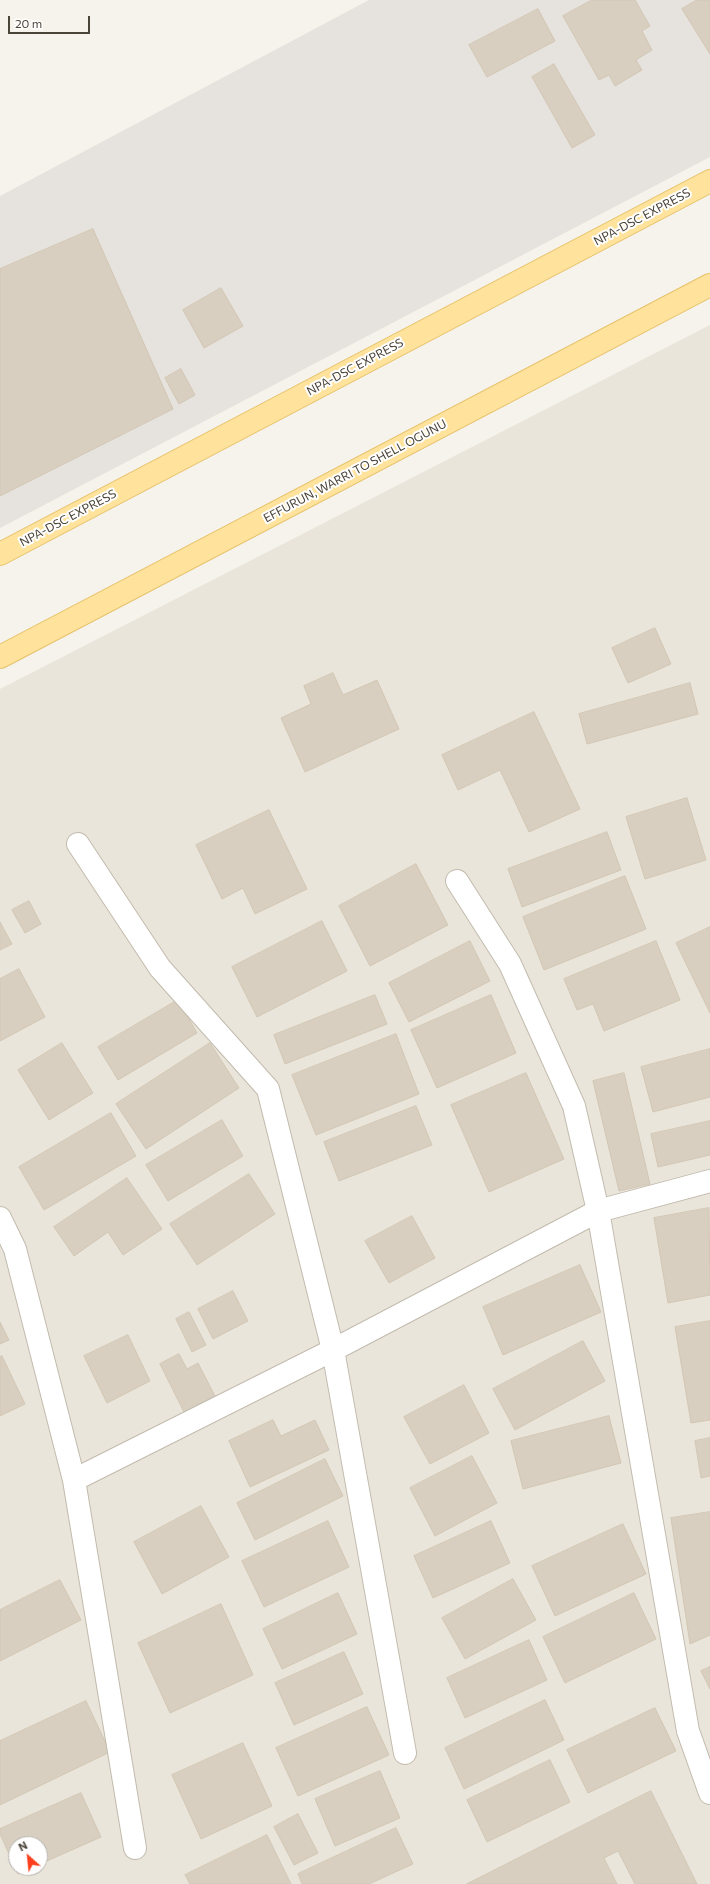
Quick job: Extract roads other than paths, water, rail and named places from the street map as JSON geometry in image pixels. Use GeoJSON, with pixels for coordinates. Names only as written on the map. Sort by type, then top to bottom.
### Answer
{"type":"FeatureCollection","features":[{"type":"Feature","properties":{"kind":"main road","name":"NPA-DSC EXPRESS"},"geometry":{"type":"LineString","coordinates":[[0,554],[710,181]]}},
{"type":"Feature","properties":{"kind":"main road","name":"EFFURUN, WARRI TO SHELL OGUNU"},"geometry":{"type":"LineString","coordinates":[[0,657],[710,285]]}},
{"type":"Feature","properties":{"kind":"street"},"geometry":{"type":"LineString","coordinates":[[78,844],[160,968],[268,1089],[333,1350],[405,1754]]}},
{"type":"Feature","properties":{"kind":"street"},"geometry":{"type":"LineString","coordinates":[[457,881],[510,964],[574,1106],[598,1211],[688,1731],[710,1793]]}},
{"type":"Feature","properties":{"kind":"street"},"geometry":{"type":"LineString","coordinates":[[74,1480],[333,1350],[598,1211],[710,1181]]}},
{"type":"Feature","properties":{"kind":"street"},"geometry":{"type":"LineString","coordinates":[[0,1218],[14,1249],[74,1480],[135,1848]]}}]}
